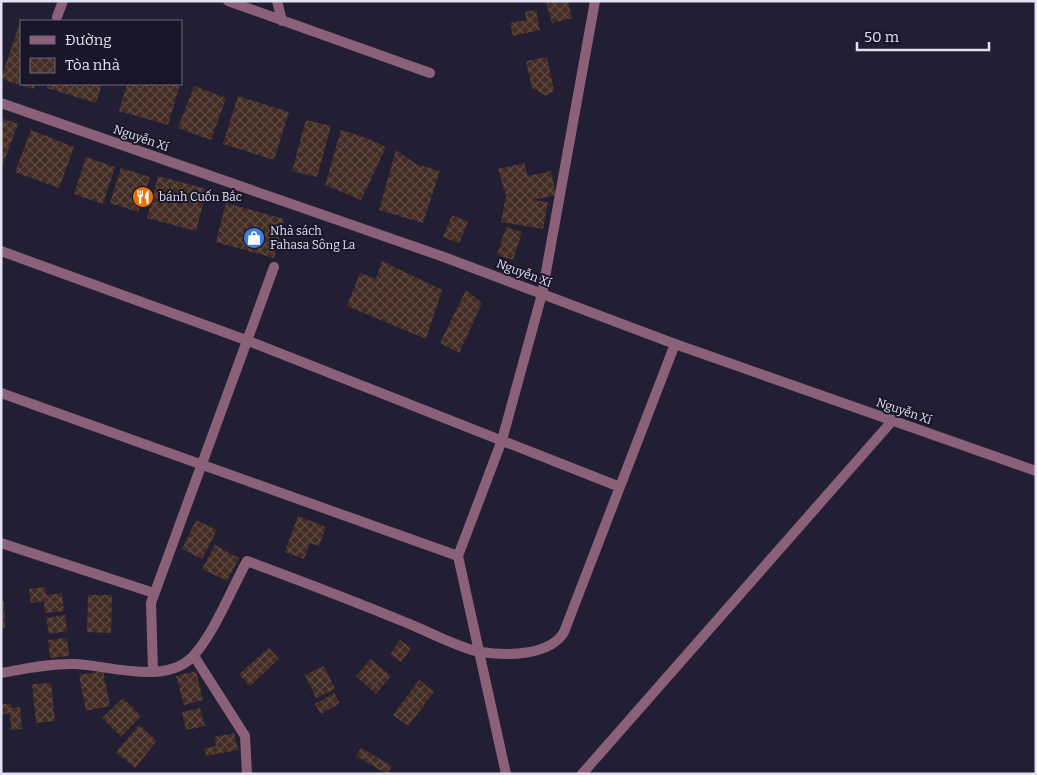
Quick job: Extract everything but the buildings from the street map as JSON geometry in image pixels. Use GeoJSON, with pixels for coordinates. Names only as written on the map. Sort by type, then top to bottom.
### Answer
{"type":"FeatureCollection","features":[{"type":"Feature","properties":{"kind":"street"},"geometry":{"type":"LineString","coordinates":[[57,17],[63,1]]}},
{"type":"Feature","properties":{"kind":"street"},"geometry":{"type":"LineString","coordinates":[[228,1],[430,73]]}},
{"type":"Feature","properties":{"kind":"street"},"geometry":{"type":"LineString","coordinates":[[277,1],[282,21]]}},
{"type":"Feature","properties":{"kind":"street"},"geometry":{"type":"LineString","coordinates":[[506,774],[458,556],[502,440],[542,294],[595,1]]}},
{"type":"Feature","properties":{"kind":"street","name":"Nguyễn Xí"},"geometry":{"type":"LineString","coordinates":[[1,103],[444,257],[675,344],[1036,470]]}},
{"type":"Feature","properties":{"kind":"street"},"geometry":{"type":"LineString","coordinates":[[1,251],[246,340],[620,487]]}},
{"type":"Feature","properties":{"kind":"street"},"geometry":{"type":"LineString","coordinates":[[153,671],[151,603],[200,464],[274,267]]}},
{"type":"Feature","properties":{"kind":"street"},"geometry":{"type":"LineString","coordinates":[[1,673],[73,664],[130,671],[178,668],[194,656],[247,561],[479,652],[518,654],[548,647],[559,641],[675,344]]}},
{"type":"Feature","properties":{"kind":"street"},"geometry":{"type":"LineString","coordinates":[[1,393],[458,556]]}},
{"type":"Feature","properties":{"kind":"street"},"geometry":{"type":"LineString","coordinates":[[582,774],[893,420]]}},
{"type":"Feature","properties":{"kind":"street"},"geometry":{"type":"LineString","coordinates":[[1,543],[154,593]]}},
{"type":"Feature","properties":{"kind":"street"},"geometry":{"type":"LineString","coordinates":[[194,656],[244,736],[248,774]]}},
{"type":"Feature","properties":{"kind":"place","name":"bánh Cuốn Bắc"},"geometry":{"type":"Point","coordinates":[143,197]}},
{"type":"Feature","properties":{"kind":"place","name":"Nhà sách Fahasa Sông La"},"geometry":{"type":"Point","coordinates":[254,238]}}]}
